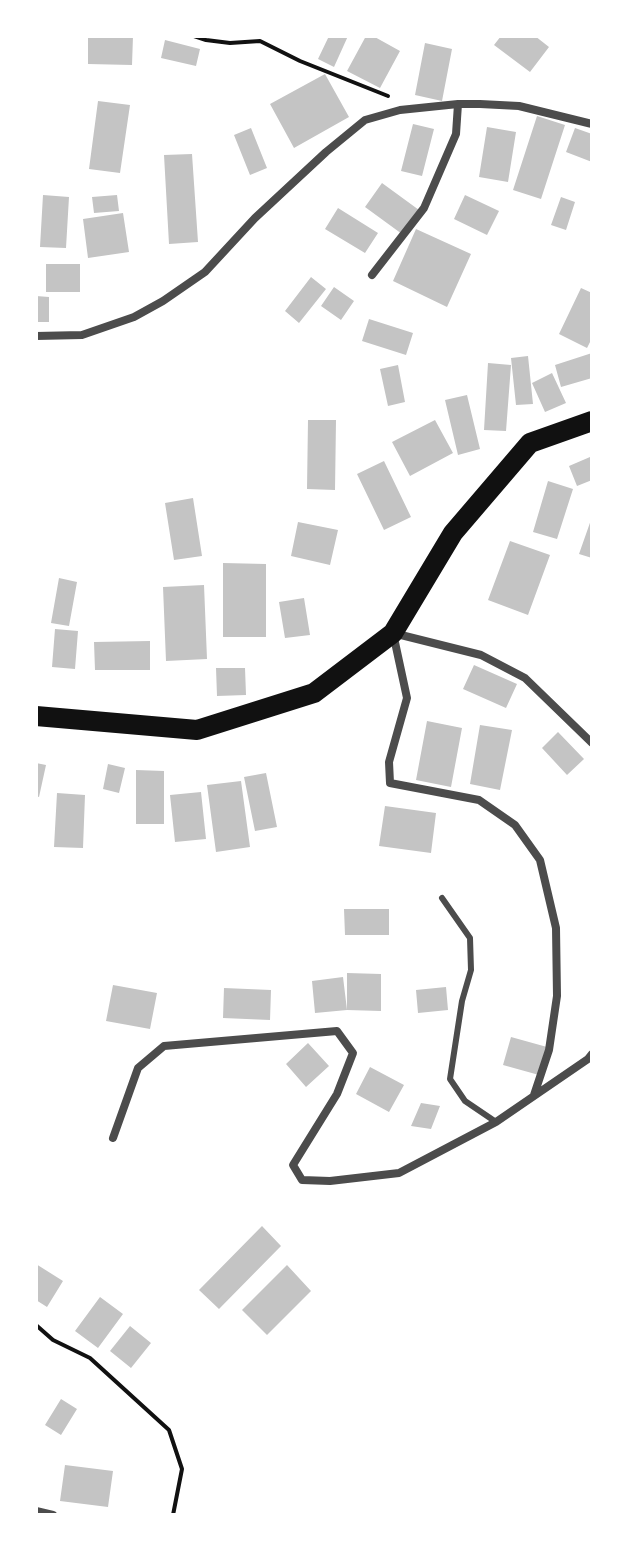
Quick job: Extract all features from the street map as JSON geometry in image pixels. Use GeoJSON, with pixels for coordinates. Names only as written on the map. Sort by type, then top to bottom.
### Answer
{"type":"FeatureCollection","features":[{"type":"Feature","properties":{"kind":"main road"},"geometry":{"type":"LineString","coordinates":[[36,716],[197,730],[314,693],[393,633],[453,533],[530,443],[592,421]]}},
{"type":"Feature","properties":{"kind":"street"},"geometry":{"type":"LineString","coordinates":[[372,275],[424,208],[456,134],[458,104]]}},
{"type":"Feature","properties":{"kind":"street"},"geometry":{"type":"LineString","coordinates":[[36,336],[82,335],[134,317],[163,301],[205,272],[255,218],[365,120],[400,110],[458,104],[519,106],[592,124]]}},
{"type":"Feature","properties":{"kind":"street"},"geometry":{"type":"LineString","coordinates":[[534,1095],[549,1050],[557,996],[556,928],[540,860],[515,825],[479,800],[390,783],[389,762],[407,698],[393,633],[481,655],[525,678],[592,743]]}},
{"type":"Feature","properties":{"kind":"street"},"geometry":{"type":"LineString","coordinates":[[113,1138],[138,1068],[164,1046],[337,1031],[353,1053],[337,1094],[293,1165],[302,1180],[330,1181],[399,1173],[496,1122],[592,1054]]}},
{"type":"Feature","properties":{"kind":"street"},"geometry":{"type":"LineString","coordinates":[[36,1511],[53,1515]]}},
{"type":"Feature","properties":{"kind":"lane"},"geometry":{"type":"LineString","coordinates":[[442,898],[470,938],[471,970],[462,1001],[450,1079],[465,1101],[496,1122]]}},
{"type":"Feature","properties":{"kind":"path"},"geometry":{"type":"LineString","coordinates":[[194,36],[230,43],[260,41],[300,61],[393,98],[400,110]]}},
{"type":"Feature","properties":{"kind":"path"},"geometry":{"type":"LineString","coordinates":[[36,1325],[53,1340],[90,1358],[169,1430],[182,1469],[173,1515]]}},
{"type":"Feature","properties":{"kind":"building"},"geometry":{"type":"Polygon","coordinates":[[[88,36],[133,36],[132,65],[88,64],[88,36]]]}},
{"type":"Feature","properties":{"kind":"building"},"geometry":{"type":"Polygon","coordinates":[[[329,36],[348,36],[334,67],[318,59],[329,36]]]}},
{"type":"Feature","properties":{"kind":"building"},"geometry":{"type":"Polygon","coordinates":[[[366,36],[373,36],[400,51],[380,88],[347,71],[366,36]]]}},
{"type":"Feature","properties":{"kind":"building"},"geometry":{"type":"Polygon","coordinates":[[[501,36],[535,36],[549,47],[530,72],[494,45],[501,36]]]}},
{"type":"Feature","properties":{"kind":"building"},"geometry":{"type":"Polygon","coordinates":[[[165,40],[200,49],[196,66],[161,58],[165,40]]]}},
{"type":"Feature","properties":{"kind":"building"},"geometry":{"type":"Polygon","coordinates":[[[425,43],[452,49],[442,101],[415,95],[425,43]]]}},
{"type":"Feature","properties":{"kind":"building"},"geometry":{"type":"Polygon","coordinates":[[[325,74],[349,117],[294,148],[270,104],[325,74]]]}},
{"type":"Feature","properties":{"kind":"building"},"geometry":{"type":"Polygon","coordinates":[[[98,101],[130,105],[120,173],[89,169],[98,101]]]}},
{"type":"Feature","properties":{"kind":"building"},"geometry":{"type":"Polygon","coordinates":[[[537,116],[565,125],[541,199],[513,190],[537,116]]]}},
{"type":"Feature","properties":{"kind":"building"},"geometry":{"type":"Polygon","coordinates":[[[413,124],[434,129],[422,176],[401,171],[413,124]]]}},
{"type":"Feature","properties":{"kind":"building"},"geometry":{"type":"Polygon","coordinates":[[[487,127],[516,132],[508,182],[479,177],[487,127]]]}},
{"type":"Feature","properties":{"kind":"building"},"geometry":{"type":"Polygon","coordinates":[[[251,128],[267,168],[250,175],[234,135],[251,128]]]}},
{"type":"Feature","properties":{"kind":"building"},"geometry":{"type":"Polygon","coordinates":[[[575,128],[592,134],[592,162],[566,152],[575,128]]]}},
{"type":"Feature","properties":{"kind":"building"},"geometry":{"type":"Polygon","coordinates":[[[192,154],[198,242],[169,244],[164,155],[192,154]]]}},
{"type":"Feature","properties":{"kind":"building"},"geometry":{"type":"Polygon","coordinates":[[[382,183],[419,210],[402,234],[365,207],[382,183]]]}},
{"type":"Feature","properties":{"kind":"building"},"geometry":{"type":"Polygon","coordinates":[[[43,195],[69,197],[66,248],[40,247],[43,195]]]}},
{"type":"Feature","properties":{"kind":"building"},"geometry":{"type":"Polygon","coordinates":[[[117,195],[119,211],[94,213],[92,197],[117,195]]]}},
{"type":"Feature","properties":{"kind":"building"},"geometry":{"type":"Polygon","coordinates":[[[465,195],[499,211],[487,235],[454,219],[465,195]]]}},
{"type":"Feature","properties":{"kind":"building"},"geometry":{"type":"Polygon","coordinates":[[[561,197],[575,202],[566,230],[551,225],[561,197]]]}},
{"type":"Feature","properties":{"kind":"building"},"geometry":{"type":"Polygon","coordinates":[[[338,208],[378,233],[365,253],[325,229],[338,208]]]}},
{"type":"Feature","properties":{"kind":"building"},"geometry":{"type":"Polygon","coordinates":[[[123,213],[129,252],[88,258],[83,219],[123,213]]]}},
{"type":"Feature","properties":{"kind":"building"},"geometry":{"type":"Polygon","coordinates":[[[416,229],[471,254],[447,307],[393,281],[416,229]]]}},
{"type":"Feature","properties":{"kind":"building"},"geometry":{"type":"Polygon","coordinates":[[[46,264],[80,264],[80,292],[46,292],[46,264]]]}},
{"type":"Feature","properties":{"kind":"building"},"geometry":{"type":"Polygon","coordinates":[[[311,277],[326,289],[299,323],[285,311],[311,277]]]}},
{"type":"Feature","properties":{"kind":"building"},"geometry":{"type":"Polygon","coordinates":[[[334,287],[354,301],[341,320],[321,306],[334,287]]]}},
{"type":"Feature","properties":{"kind":"building"},"geometry":{"type":"Polygon","coordinates":[[[581,288],[592,293],[592,338],[587,348],[559,334],[581,288]]]}},
{"type":"Feature","properties":{"kind":"building"},"geometry":{"type":"Polygon","coordinates":[[[36,296],[49,297],[49,322],[36,322],[36,296]]]}},
{"type":"Feature","properties":{"kind":"building"},"geometry":{"type":"Polygon","coordinates":[[[369,319],[413,333],[406,355],[362,341],[369,319]]]}},
{"type":"Feature","properties":{"kind":"building"},"geometry":{"type":"Polygon","coordinates":[[[592,353],[592,378],[561,387],[555,365],[592,353]]]}},
{"type":"Feature","properties":{"kind":"building"},"geometry":{"type":"Polygon","coordinates":[[[528,356],[533,404],[516,405],[511,358],[528,356]]]}},
{"type":"Feature","properties":{"kind":"building"},"geometry":{"type":"Polygon","coordinates":[[[488,363],[511,365],[506,431],[484,430],[488,363]]]}},
{"type":"Feature","properties":{"kind":"building"},"geometry":{"type":"Polygon","coordinates":[[[398,365],[405,402],[388,406],[380,369],[398,365]]]}},
{"type":"Feature","properties":{"kind":"building"},"geometry":{"type":"Polygon","coordinates":[[[552,373],[566,403],[545,412],[532,383],[552,373]]]}},
{"type":"Feature","properties":{"kind":"building"},"geometry":{"type":"Polygon","coordinates":[[[467,395],[480,449],[458,455],[445,400],[467,395]]]}},
{"type":"Feature","properties":{"kind":"building"},"geometry":{"type":"Polygon","coordinates":[[[308,420],[336,420],[335,490],[307,489],[308,420]]]}},
{"type":"Feature","properties":{"kind":"building"},"geometry":{"type":"Polygon","coordinates":[[[435,420],[453,453],[410,476],[392,442],[435,420]]]}},
{"type":"Feature","properties":{"kind":"building"},"geometry":{"type":"Polygon","coordinates":[[[590,457],[592,480],[577,486],[569,466],[590,457]]]}},
{"type":"Feature","properties":{"kind":"building"},"geometry":{"type":"Polygon","coordinates":[[[384,461],[411,517],[384,530],[357,474],[384,461]]]}},
{"type":"Feature","properties":{"kind":"building"},"geometry":{"type":"Polygon","coordinates":[[[548,481],[573,489],[557,539],[533,532],[548,481]]]}},
{"type":"Feature","properties":{"kind":"building"},"geometry":{"type":"Polygon","coordinates":[[[193,498],[202,556],[174,560],[165,503],[193,498]]]}},
{"type":"Feature","properties":{"kind":"building"},"geometry":{"type":"Polygon","coordinates":[[[592,517],[592,558],[579,554],[592,517]]]}},
{"type":"Feature","properties":{"kind":"building"},"geometry":{"type":"Polygon","coordinates":[[[298,522],[338,530],[330,565],[291,556],[298,522]]]}},
{"type":"Feature","properties":{"kind":"building"},"geometry":{"type":"Polygon","coordinates":[[[510,541],[550,555],[528,615],[488,600],[510,541]]]}},
{"type":"Feature","properties":{"kind":"building"},"geometry":{"type":"Polygon","coordinates":[[[223,563],[266,564],[266,637],[223,637],[223,563]]]}},
{"type":"Feature","properties":{"kind":"building"},"geometry":{"type":"Polygon","coordinates":[[[59,578],[77,582],[69,626],[51,623],[59,578]]]}},
{"type":"Feature","properties":{"kind":"building"},"geometry":{"type":"Polygon","coordinates":[[[204,585],[207,659],[166,661],[163,587],[204,585]]]}},
{"type":"Feature","properties":{"kind":"building"},"geometry":{"type":"Polygon","coordinates":[[[304,598],[310,635],[285,638],[279,602],[304,598]]]}},
{"type":"Feature","properties":{"kind":"building"},"geometry":{"type":"Polygon","coordinates":[[[55,629],[78,631],[75,669],[52,667],[55,629]]]}},
{"type":"Feature","properties":{"kind":"building"},"geometry":{"type":"Polygon","coordinates":[[[150,641],[150,670],[95,670],[94,642],[150,641]]]}},
{"type":"Feature","properties":{"kind":"building"},"geometry":{"type":"Polygon","coordinates":[[[474,665],[517,684],[506,708],[463,689],[474,665]]]}},
{"type":"Feature","properties":{"kind":"building"},"geometry":{"type":"Polygon","coordinates":[[[216,668],[245,668],[246,695],[217,696],[216,668]]]}},
{"type":"Feature","properties":{"kind":"building"},"geometry":{"type":"Polygon","coordinates":[[[427,721],[462,728],[451,787],[416,780],[427,721]]]}},
{"type":"Feature","properties":{"kind":"building"},"geometry":{"type":"Polygon","coordinates":[[[480,725],[512,730],[500,790],[470,784],[480,725]]]}},
{"type":"Feature","properties":{"kind":"building"},"geometry":{"type":"Polygon","coordinates":[[[558,732],[584,759],[567,775],[542,748],[558,732]]]}},
{"type":"Feature","properties":{"kind":"building"},"geometry":{"type":"Polygon","coordinates":[[[36,763],[46,765],[39,797],[36,796],[36,763]]]}},
{"type":"Feature","properties":{"kind":"building"},"geometry":{"type":"Polygon","coordinates":[[[108,764],[125,768],[119,793],[103,789],[108,764]]]}},
{"type":"Feature","properties":{"kind":"building"},"geometry":{"type":"Polygon","coordinates":[[[136,770],[164,771],[164,824],[136,824],[136,770]]]}},
{"type":"Feature","properties":{"kind":"building"},"geometry":{"type":"Polygon","coordinates":[[[266,773],[277,827],[255,831],[244,777],[266,773]]]}},
{"type":"Feature","properties":{"kind":"building"},"geometry":{"type":"Polygon","coordinates":[[[241,781],[250,847],[216,852],[207,785],[241,781]]]}},
{"type":"Feature","properties":{"kind":"building"},"geometry":{"type":"Polygon","coordinates":[[[201,792],[206,839],[175,842],[170,795],[201,792]]]}},
{"type":"Feature","properties":{"kind":"building"},"geometry":{"type":"Polygon","coordinates":[[[57,793],[85,795],[83,848],[54,847],[57,793]]]}},
{"type":"Feature","properties":{"kind":"building"},"geometry":{"type":"Polygon","coordinates":[[[385,806],[436,813],[431,853],[379,846],[385,806]]]}},
{"type":"Feature","properties":{"kind":"building"},"geometry":{"type":"Polygon","coordinates":[[[344,909],[389,909],[389,935],[345,935],[344,909]]]}},
{"type":"Feature","properties":{"kind":"building"},"geometry":{"type":"Polygon","coordinates":[[[347,973],[381,974],[381,1011],[347,1010],[347,973]]]}},
{"type":"Feature","properties":{"kind":"building"},"geometry":{"type":"Polygon","coordinates":[[[343,977],[347,1010],[315,1013],[312,981],[343,977]]]}},
{"type":"Feature","properties":{"kind":"building"},"geometry":{"type":"Polygon","coordinates":[[[113,985],[157,993],[150,1029],[106,1021],[113,985]]]}},
{"type":"Feature","properties":{"kind":"building"},"geometry":{"type":"Polygon","coordinates":[[[446,987],[448,1010],[418,1013],[416,990],[446,987]]]}},
{"type":"Feature","properties":{"kind":"building"},"geometry":{"type":"Polygon","coordinates":[[[224,988],[271,990],[270,1020],[223,1018],[224,988]]]}},
{"type":"Feature","properties":{"kind":"building"},"geometry":{"type":"Polygon","coordinates":[[[511,1037],[547,1047],[539,1075],[503,1065],[511,1037]]]}},
{"type":"Feature","properties":{"kind":"building"},"geometry":{"type":"Polygon","coordinates":[[[308,1043],[329,1066],[306,1087],[286,1064],[308,1043]]]}},
{"type":"Feature","properties":{"kind":"building"},"geometry":{"type":"Polygon","coordinates":[[[370,1067],[404,1085],[389,1112],[356,1094],[370,1067]]]}},
{"type":"Feature","properties":{"kind":"building"},"geometry":{"type":"Polygon","coordinates":[[[421,1103],[440,1106],[431,1129],[411,1126],[421,1103]]]}},
{"type":"Feature","properties":{"kind":"building"},"geometry":{"type":"Polygon","coordinates":[[[262,1226],[281,1246],[219,1309],[199,1290],[262,1226]]]}},
{"type":"Feature","properties":{"kind":"building"},"geometry":{"type":"Polygon","coordinates":[[[36,1264],[63,1281],[47,1307],[36,1300],[36,1264]]]}},
{"type":"Feature","properties":{"kind":"building"},"geometry":{"type":"Polygon","coordinates":[[[287,1265],[311,1291],[267,1335],[242,1310],[287,1265]]]}},
{"type":"Feature","properties":{"kind":"building"},"geometry":{"type":"Polygon","coordinates":[[[100,1297],[123,1314],[98,1348],[75,1331],[100,1297]]]}},
{"type":"Feature","properties":{"kind":"building"},"geometry":{"type":"Polygon","coordinates":[[[130,1326],[151,1343],[131,1368],[110,1351],[130,1326]]]}},
{"type":"Feature","properties":{"kind":"building"},"geometry":{"type":"Polygon","coordinates":[[[61,1399],[77,1409],[61,1435],[45,1425],[61,1399]]]}},
{"type":"Feature","properties":{"kind":"building"},"geometry":{"type":"Polygon","coordinates":[[[65,1465],[113,1471],[108,1507],[60,1501],[65,1465]]]}}]}
